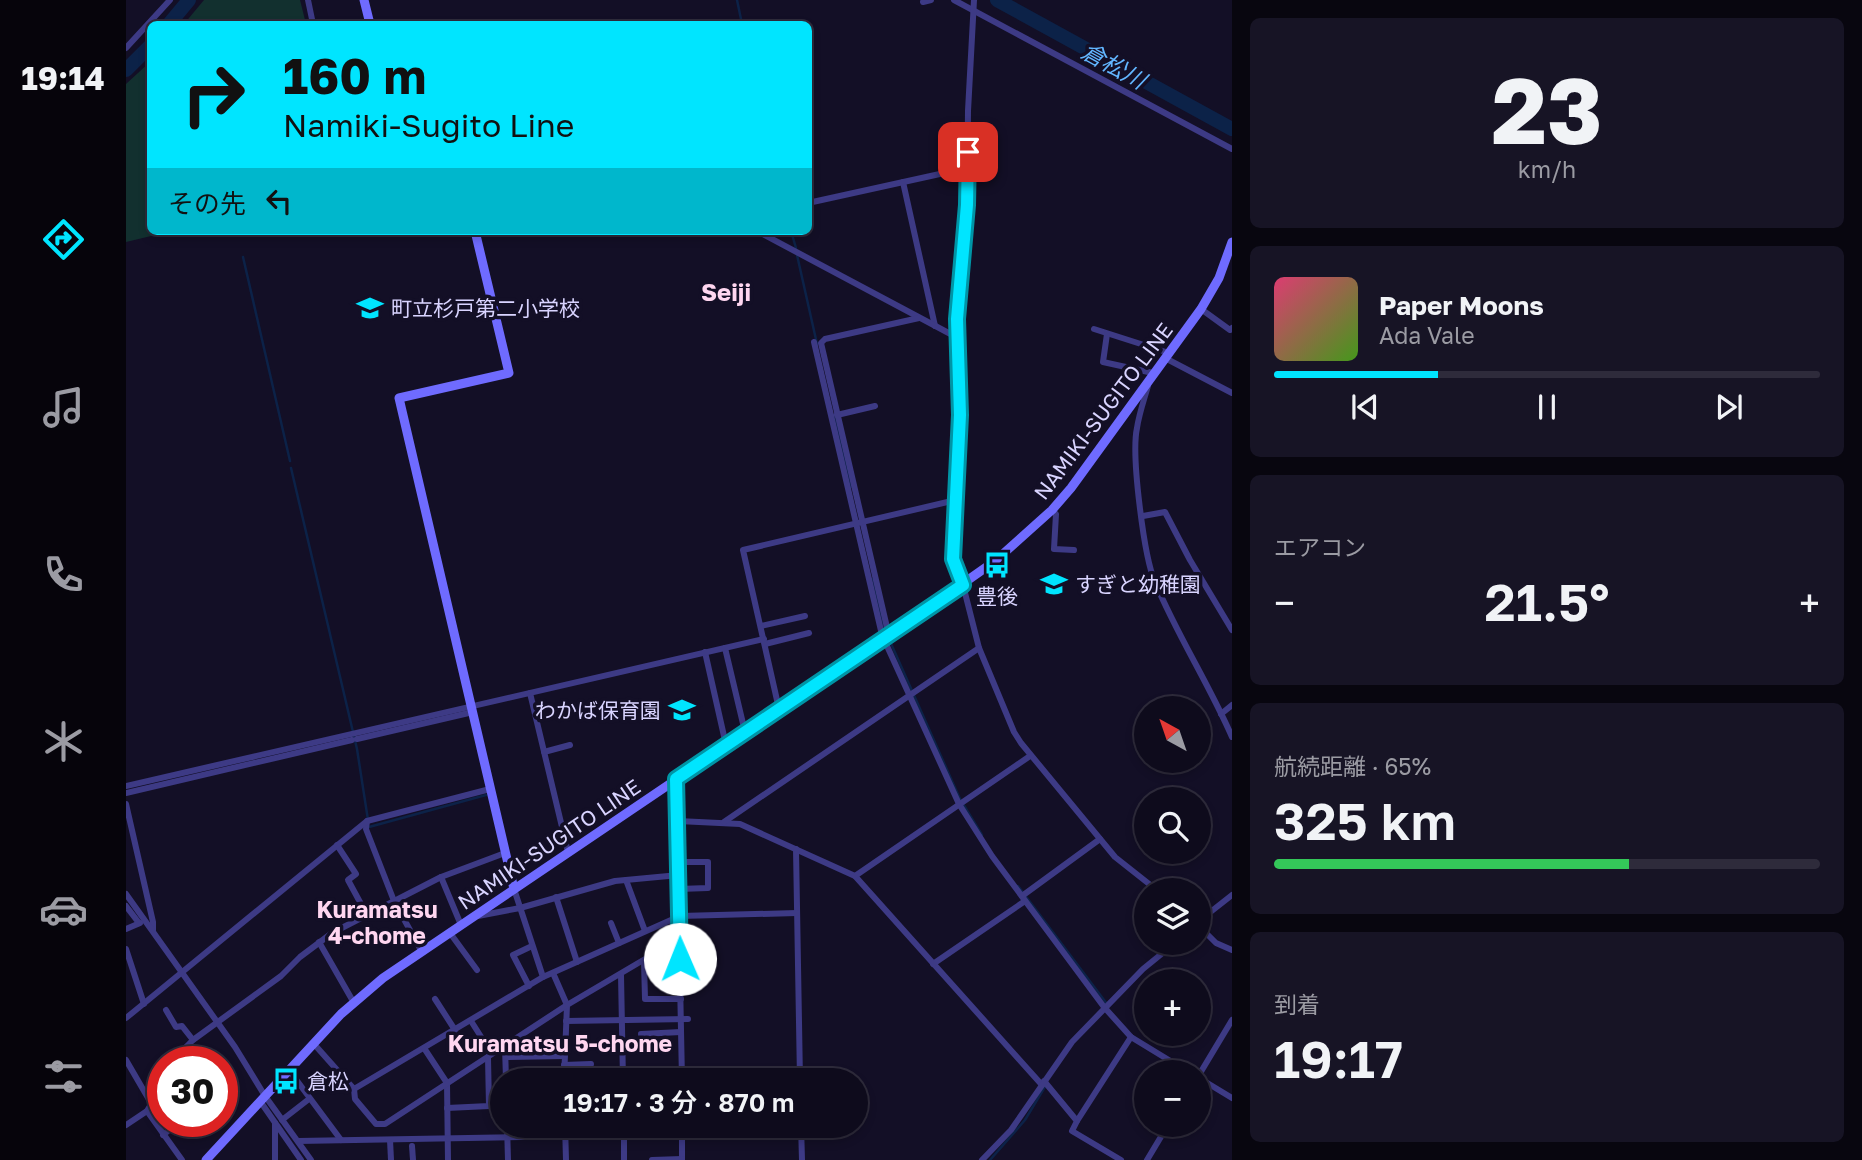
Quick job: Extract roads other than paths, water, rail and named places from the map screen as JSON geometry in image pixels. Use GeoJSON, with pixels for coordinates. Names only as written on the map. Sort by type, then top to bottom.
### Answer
{"type":"FeatureCollection","features":[{"type":"Feature","properties":{"kind":"main road"},"geometry":{"type":"LineString","coordinates":[[364,0],[369,21]]}},
{"type":"Feature","properties":{"kind":"main road"},"geometry":{"type":"LineString","coordinates":[[476,235],[509,373],[399,398],[514,889]]}},
{"type":"Feature","properties":{"kind":"main road","name":"NAMIKI-SUGITO LINE"},"geometry":{"type":"LineString","coordinates":[[206,1160],[314,1044],[383,978],[887,638],[1013,546],[1052,510],[1071,488],[1200,309],[1219,278],[1232,244]]}},
{"type":"Feature","properties":{"kind":"street"},"geometry":{"type":"LineString","coordinates":[[151,21],[170,0]]}},
{"type":"Feature","properties":{"kind":"street"},"geometry":{"type":"LineString","coordinates":[[308,0],[312,21]]}},
{"type":"Feature","properties":{"kind":"street"},"geometry":{"type":"LineString","coordinates":[[954,0],[1232,149]]}},
{"type":"Feature","properties":{"kind":"street"},"geometry":{"type":"LineString","coordinates":[[974,0],[968,111],[967,205],[957,319],[960,415],[953,559],[963,585],[979,648],[1014,732],[1030,756],[1115,857],[1141,878]]}},
{"type":"Feature","properties":{"kind":"street"},"geometry":{"type":"LineString","coordinates":[[126,48],[147,25]]}},
{"type":"Feature","properties":{"kind":"street"},"geometry":{"type":"LineString","coordinates":[[812,202],[967,168]]}},
{"type":"Feature","properties":{"kind":"street"},"geometry":{"type":"LineString","coordinates":[[903,182],[935,326]]}},
{"type":"Feature","properties":{"kind":"street"},"geometry":{"type":"LineString","coordinates":[[764,235],[958,338]]}},
{"type":"Feature","properties":{"kind":"street"},"geometry":{"type":"LineString","coordinates":[[1200,309],[1230,330],[1232,328]]}},
{"type":"Feature","properties":{"kind":"street"},"geometry":{"type":"LineString","coordinates":[[859,523],[823,356],[822,340],[919,318]]}},
{"type":"Feature","properties":{"kind":"street"},"geometry":{"type":"LineString","coordinates":[[1094,330],[1167,355],[1232,393]]}},
{"type":"Feature","properties":{"kind":"street"},"geometry":{"type":"LineString","coordinates":[[1107,334],[1103,362],[1152,375],[1136,429],[1137,475],[1150,570],[1232,737]]}},
{"type":"Feature","properties":{"kind":"street"},"geometry":{"type":"LineString","coordinates":[[814,342],[887,638],[960,804],[992,856],[1104,1007],[1130,1037],[1168,1060]]}},
{"type":"Feature","properties":{"kind":"street"},"geometry":{"type":"LineString","coordinates":[[837,415],[875,406]]}},
{"type":"Feature","properties":{"kind":"street"},"geometry":{"type":"LineString","coordinates":[[779,709],[743,550],[956,500]]}},
{"type":"Feature","properties":{"kind":"street"},"geometry":{"type":"LineString","coordinates":[[1052,510],[1056,514],[1054,549],[1074,550]]}},
{"type":"Feature","properties":{"kind":"street"},"geometry":{"type":"LineString","coordinates":[[1143,516],[1165,512],[1232,630]]}},
{"type":"Feature","properties":{"kind":"street"},"geometry":{"type":"LineString","coordinates":[[761,626],[805,616]]}},
{"type":"Feature","properties":{"kind":"street"},"geometry":{"type":"LineString","coordinates":[[126,793],[354,739],[530,692],[705,652],[809,633]]}},
{"type":"Feature","properties":{"kind":"street"},"geometry":{"type":"LineString","coordinates":[[725,648],[745,732]]}},
{"type":"Feature","properties":{"kind":"street"},"geometry":{"type":"LineString","coordinates":[[724,822],[979,648]]}},
{"type":"Feature","properties":{"kind":"street"},"geometry":{"type":"LineString","coordinates":[[705,652],[726,745]]}},
{"type":"Feature","properties":{"kind":"street"},"geometry":{"type":"LineString","coordinates":[[530,692],[568,852]]}},
{"type":"Feature","properties":{"kind":"street"},"geometry":{"type":"LineString","coordinates":[[1221,714],[1232,705]]}},
{"type":"Feature","properties":{"kind":"street"},"geometry":{"type":"LineString","coordinates":[[126,786],[473,709]]}},
{"type":"Feature","properties":{"kind":"street"},"geometry":{"type":"LineString","coordinates":[[544,752],[570,745]]}},
{"type":"Feature","properties":{"kind":"street"},"geometry":{"type":"LineString","coordinates":[[855,876],[1030,756]]}},
{"type":"Feature","properties":{"kind":"street"},"geometry":{"type":"LineString","coordinates":[[676,779],[681,999],[685,1018],[681,1032],[682,1068]]}},
{"type":"Feature","properties":{"kind":"street"},"geometry":{"type":"LineString","coordinates":[[126,1018],[367,821],[490,789]]}},
{"type":"Feature","properties":{"kind":"street"},"geometry":{"type":"LineString","coordinates":[[126,804],[153,932]]}},
{"type":"Feature","properties":{"kind":"street"},"geometry":{"type":"LineString","coordinates":[[367,821],[366,829],[394,901],[422,952]]}},
{"type":"Feature","properties":{"kind":"street"},"geometry":{"type":"LineString","coordinates":[[678,821],[740,824],[855,876],[1077,1121]]}},
{"type":"Feature","properties":{"kind":"street"},"geometry":{"type":"LineString","coordinates":[[933,964],[1100,839]]}},
{"type":"Feature","properties":{"kind":"street"},"geometry":{"type":"LineString","coordinates":[[337,845],[356,874],[348,880],[367,915]]}},
{"type":"Feature","properties":{"kind":"street"},"geometry":{"type":"LineString","coordinates":[[796,849],[800,1068]]}},
{"type":"Feature","properties":{"kind":"street"},"geometry":{"type":"LineString","coordinates":[[187,1046],[281,976],[319,942],[441,877],[505,853]]}},
{"type":"Feature","properties":{"kind":"street"},"geometry":{"type":"LineString","coordinates":[[679,862],[708,862],[708,888],[679,889]]}},
{"type":"Feature","properties":{"kind":"street"},"geometry":{"type":"LineString","coordinates":[[472,918],[520,908],[615,881],[679,875]]}},
{"type":"Feature","properties":{"kind":"street"},"geometry":{"type":"LineString","coordinates":[[441,877],[461,925]]}},
{"type":"Feature","properties":{"kind":"street"},"geometry":{"type":"LineString","coordinates":[[649,878],[653,888]]}},
{"type":"Feature","properties":{"kind":"street"},"geometry":{"type":"LineString","coordinates":[[626,880],[645,930]]}},
{"type":"Feature","properties":{"kind":"street"},"geometry":{"type":"LineString","coordinates":[[514,889],[543,977]]}},
{"type":"Feature","properties":{"kind":"street"},"geometry":{"type":"LineString","coordinates":[[126,894],[142,922]]}},
{"type":"Feature","properties":{"kind":"street"},"geometry":{"type":"LineString","coordinates":[[1211,912],[1232,895]]}},
{"type":"Feature","properties":{"kind":"street"},"geometry":{"type":"LineString","coordinates":[[556,897],[576,962]]}},
{"type":"Feature","properties":{"kind":"street"},"geometry":{"type":"LineString","coordinates":[[126,906],[153,932],[218,1023],[302,1160]]}},
{"type":"Feature","properties":{"kind":"street"},"geometry":{"type":"LineString","coordinates":[[354,1089],[543,977],[680,916],[797,913]]}},
{"type":"Feature","properties":{"kind":"street"},"geometry":{"type":"LineString","coordinates":[[126,929],[142,922]]}},
{"type":"Feature","properties":{"kind":"street"},"geometry":{"type":"LineString","coordinates":[[611,923],[619,943]]}},
{"type":"Feature","properties":{"kind":"street"},"geometry":{"type":"LineString","coordinates":[[450,933],[477,970]]}},
{"type":"Feature","properties":{"kind":"street"},"geometry":{"type":"LineString","coordinates":[[1211,938],[1232,950]]}},
{"type":"Feature","properties":{"kind":"street"},"geometry":{"type":"LineString","coordinates":[[314,1044],[354,1089],[355,1099],[380,1125],[567,1005],[680,939]]}},
{"type":"Feature","properties":{"kind":"street"},"geometry":{"type":"LineString","coordinates":[[319,942],[354,1003]]}},
{"type":"Feature","properties":{"kind":"street"},"geometry":{"type":"LineString","coordinates":[[529,986],[513,954],[532,946]]}},
{"type":"Feature","properties":{"kind":"street"},"geometry":{"type":"LineString","coordinates":[[126,949],[144,1004]]}},
{"type":"Feature","properties":{"kind":"street"},"geometry":{"type":"LineString","coordinates":[[982,1160],[1011,1130],[1072,1042],[1104,1007],[1160,955]]}},
{"type":"Feature","properties":{"kind":"street"},"geometry":{"type":"LineString","coordinates":[[644,961],[645,999],[681,999]]}},
{"type":"Feature","properties":{"kind":"street"},"geometry":{"type":"LineString","coordinates":[[553,973],[567,1005],[564,1065],[591,1065]]}},
{"type":"Feature","properties":{"kind":"street"},"geometry":{"type":"LineString","coordinates":[[621,975],[623,1068]]}},
{"type":"Feature","properties":{"kind":"street"},"geometry":{"type":"LineString","coordinates":[[435,999],[454,1030]]}},
{"type":"Feature","properties":{"kind":"street"},"geometry":{"type":"LineString","coordinates":[[166,1010],[176,1027],[182,1026],[193,1040]]}},
{"type":"Feature","properties":{"kind":"street"},"geometry":{"type":"LineString","coordinates":[[566,1021],[685,1018]]}},
{"type":"Feature","properties":{"kind":"street"},"geometry":{"type":"LineString","coordinates":[[1209,1060],[1232,1020]]}},
{"type":"Feature","properties":{"kind":"street"},"geometry":{"type":"LineString","coordinates":[[471,1021],[485,1043]]}},
{"type":"Feature","properties":{"kind":"street"},"geometry":{"type":"LineString","coordinates":[[641,1034],[681,1032]]}},
{"type":"Feature","properties":{"kind":"street"},"geometry":{"type":"LineString","coordinates":[[1121,1160],[1072,1131],[1130,1037]]}},
{"type":"Feature","properties":{"kind":"street"},"geometry":{"type":"LineString","coordinates":[[505,1047],[506,1068]]}},
{"type":"Feature","properties":{"kind":"street"},"geometry":{"type":"LineString","coordinates":[[424,1048],[447,1083],[448,1160]]}},
{"type":"Feature","properties":{"kind":"street"},"geometry":{"type":"LineString","coordinates":[[506,1057],[564,1056]]}},
{"type":"Feature","properties":{"kind":"street"},"geometry":{"type":"LineString","coordinates":[[447,1108],[489,1107],[488,1058]]}},
{"type":"Feature","properties":{"kind":"street"},"geometry":{"type":"LineString","coordinates":[[126,1060],[147,1095]]}},
{"type":"Feature","properties":{"kind":"street"},"geometry":{"type":"LineString","coordinates":[[289,1070],[341,1140]]}},
{"type":"Feature","properties":{"kind":"street"},"geometry":{"type":"LineString","coordinates":[[1211,1085],[1232,1098]]}},
{"type":"Feature","properties":{"kind":"street"},"geometry":{"type":"LineString","coordinates":[[275,1160],[279,1121],[309,1098]]}},
{"type":"Feature","properties":{"kind":"street"},"geometry":{"type":"LineString","coordinates":[[126,1125],[147,1111]]}},
{"type":"Feature","properties":{"kind":"street"},"geometry":{"type":"LineString","coordinates":[[279,1121],[311,1160]]}},
{"type":"Feature","properties":{"kind":"street"},"geometry":{"type":"LineString","coordinates":[[165,1137],[182,1160]]}},
{"type":"Feature","properties":{"kind":"street"},"geometry":{"type":"LineString","coordinates":[[1147,1160],[1161,1137]]}},
{"type":"Feature","properties":{"kind":"street"},"geometry":{"type":"LineString","coordinates":[[298,1142],[536,1138]]}},
{"type":"Feature","properties":{"kind":"street"},"geometry":{"type":"LineString","coordinates":[[565,1138],[566,1160]]}},
{"type":"Feature","properties":{"kind":"street"},"geometry":{"type":"LineString","coordinates":[[624,1138],[624,1160]]}},
{"type":"Feature","properties":{"kind":"street"},"geometry":{"type":"LineString","coordinates":[[652,1160],[682,1160],[682,1138]]}},
{"type":"Feature","properties":{"kind":"street"},"geometry":{"type":"LineString","coordinates":[[801,1138],[802,1160]]}},
{"type":"Feature","properties":{"kind":"street"},"geometry":{"type":"LineString","coordinates":[[508,1139],[508,1160]]}},
{"type":"Feature","properties":{"kind":"street"},"geometry":{"type":"LineString","coordinates":[[390,1140],[391,1160]]}},
{"type":"Feature","properties":{"kind":"street"},"geometry":{"type":"LineString","coordinates":[[412,1146],[413,1160]]}},
{"type":"Feature","properties":{"kind":"street"},"geometry":{"type":"LineString","coordinates":[[215,1150],[218,1160]]}},
{"type":"Feature","properties":{"kind":"waterway","name":"倉松川"},"geometry":{"type":"LineString","coordinates":[[172,21],[189,0]]}},
{"type":"Feature","properties":{"kind":"waterway"},"geometry":{"type":"LineString","coordinates":[[737,0],[741,21]]}},
{"type":"Feature","properties":{"kind":"waterway","name":"倉松川"},"geometry":{"type":"LineString","coordinates":[[997,0],[1232,129]]}},
{"type":"Feature","properties":{"kind":"waterway","name":"倉松川"},"geometry":{"type":"LineString","coordinates":[[126,70],[147,49]]}},
{"type":"Feature","properties":{"kind":"waterway"},"geometry":{"type":"LineString","coordinates":[[792,235],[796,248]]}},
{"type":"Feature","properties":{"kind":"waterway"},"geometry":{"type":"LineString","coordinates":[[797,255],[817,344]]}},
{"type":"Feature","properties":{"kind":"waterway"},"geometry":{"type":"LineString","coordinates":[[243,257],[290,461]]}},
{"type":"Feature","properties":{"kind":"waterway"},"geometry":{"type":"LineString","coordinates":[[834,415],[851,487]]}},
{"type":"Feature","properties":{"kind":"waterway"},"geometry":{"type":"LineString","coordinates":[[291,468],[357,749],[368,820]]}},
{"type":"Feature","properties":{"kind":"waterway"},"geometry":{"type":"LineString","coordinates":[[873,579],[885,633]]}},
{"type":"Feature","properties":{"kind":"waterway"},"geometry":{"type":"LineString","coordinates":[[889,639],[960,799],[982,835]]}},
{"type":"Feature","properties":{"kind":"waterway"},"geometry":{"type":"LineString","coordinates":[[369,827],[486,795]]}},
{"type":"Feature","properties":{"kind":"waterway"},"geometry":{"type":"LineString","coordinates":[[1018,886],[1107,1004]]}},
{"type":"Feature","properties":{"kind":"waterway"},"geometry":{"type":"LineString","coordinates":[[990,1160],[1025,1120],[1046,1085]]}},
{"type":"Feature","properties":{"kind":"place","name":"町立杉戸第二小学校"},"geometry":{"type":"Point","coordinates":[370,308]}},
{"type":"Feature","properties":{"kind":"place","name":"豊後"},"geometry":{"type":"Point","coordinates":[997,565]}},
{"type":"Feature","properties":{"kind":"place","name":"すぎと幼稚園"},"geometry":{"type":"Point","coordinates":[1054,584]}},
{"type":"Feature","properties":{"kind":"place","name":"わかば保育園"},"geometry":{"type":"Point","coordinates":[682,710]}},
{"type":"Feature","properties":{"kind":"place","name":"倉松"},"geometry":{"type":"Point","coordinates":[286,1081]}},
{"type":"Feature","properties":{"kind":"district","name":"Seiji"},"geometry":{"type":"Point","coordinates":[726,291]}},
{"type":"Feature","properties":{"kind":"district","name":"Kuramatsu 4-chome"},"geometry":{"type":"Point","coordinates":[377,922]}},
{"type":"Feature","properties":{"kind":"district","name":"Kuramatsu 5-chome"},"geometry":{"type":"Point","coordinates":[560,1043]}}]}
